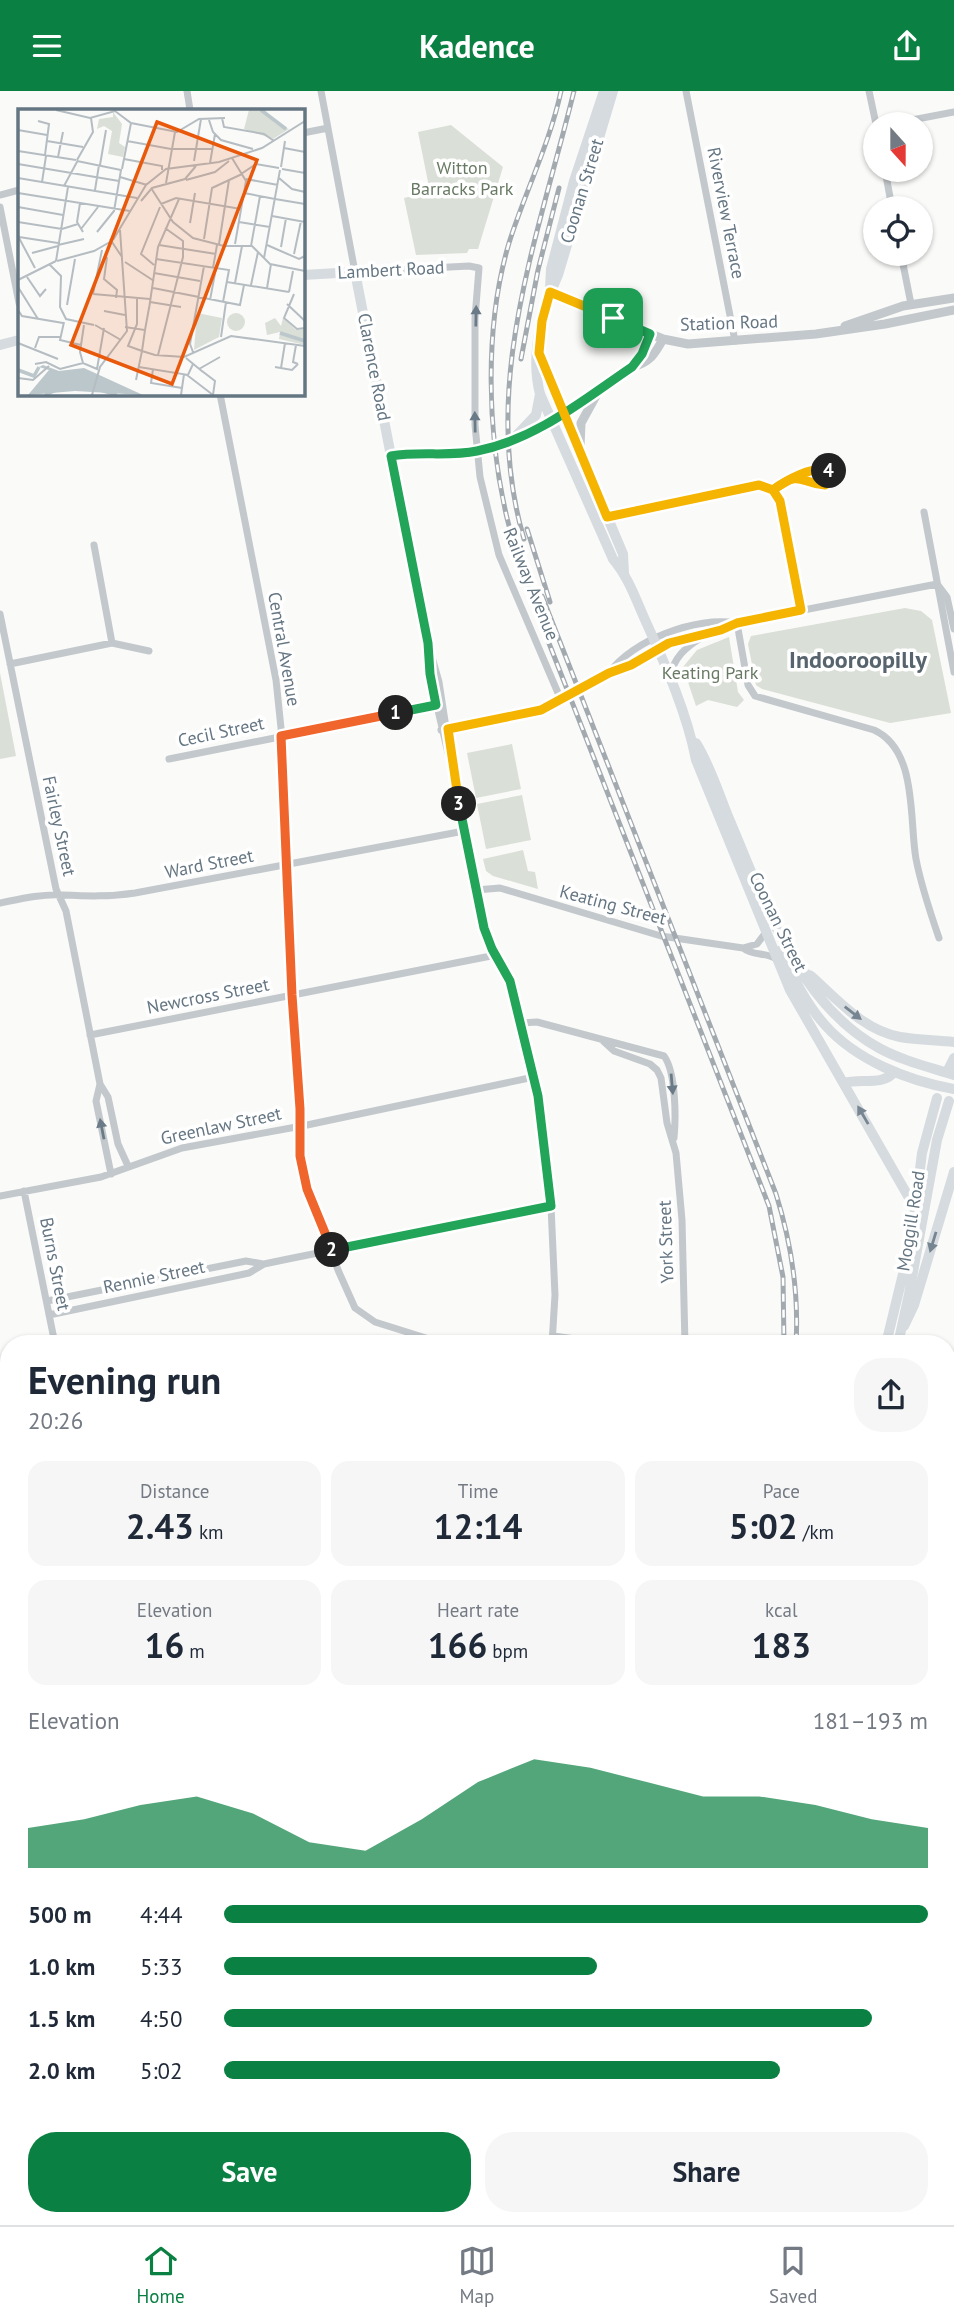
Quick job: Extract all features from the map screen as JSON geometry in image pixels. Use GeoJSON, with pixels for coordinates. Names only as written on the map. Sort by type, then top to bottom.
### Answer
{"type":"FeatureCollection","features":[{"type":"Feature","properties":{"kind":"main road","name":"Coonan Street"},"geometry":{"type":"LineString","coordinates":[[606,91],[571,191],[551,269],[550,292],[542,321],[539,353],[537,377],[540,394],[613,559],[624,573],[656,644],[692,738],[696,760],[776,959],[803,1014],[916,1210]]}},
{"type":"Feature","properties":{"kind":"main road","name":"Lambert Road"},"geometry":{"type":"LineString","coordinates":[[304,275],[355,272]]}},
{"type":"Feature","properties":{"kind":"main road","name":"Clarence Road"},"geometry":{"type":"LineString","coordinates":[[355,272],[391,456]]}},
{"type":"Feature","properties":{"kind":"main road"},"geometry":{"type":"LineString","coordinates":[[0,345],[18,340]]}},
{"type":"Feature","properties":{"kind":"main road","name":"Coonan Street"},"geometry":{"type":"LineString","coordinates":[[539,353],[623,554],[624,573]]}},
{"type":"Feature","properties":{"kind":"main road"},"geometry":{"type":"LineString","coordinates":[[524,433],[536,415],[540,394]]}},
{"type":"Feature","properties":{"kind":"main road"},"geometry":{"type":"LineString","coordinates":[[391,456],[482,450],[552,423],[564,414]]}},
{"type":"Feature","properties":{"kind":"main road","name":"Coonan Street"},"geometry":{"type":"LineString","coordinates":[[692,738],[705,757],[778,928],[800,972],[825,1005],[848,1027],[879,1048],[923,1065],[952,1067]]}},
{"type":"Feature","properties":{"kind":"main road","name":"Coonan Street"},"geometry":{"type":"LineString","coordinates":[[741,869],[748,878],[792,975],[824,1025],[846,1045],[894,1072],[954,1089]]}},
{"type":"Feature","properties":{"kind":"main road"},"geometry":{"type":"LineString","coordinates":[[800,972],[811,976],[846,1009],[875,1028],[901,1037],[954,1042]]}},
{"type":"Feature","properties":{"kind":"main road"},"geometry":{"type":"LineString","coordinates":[[844,1083],[891,1076],[894,1072],[887,1055],[879,1048]]}},
{"type":"Feature","properties":{"kind":"main road","name":"Moggill Road"},"geometry":{"type":"LineString","coordinates":[[888,1335],[912,1236],[922,1153],[937,1098]]}},
{"type":"Feature","properties":{"kind":"main road","name":"Moggill Road"},"geometry":{"type":"LineString","coordinates":[[899,1335],[912,1283],[937,1140],[949,1101]]}},
{"type":"Feature","properties":{"kind":"main road","name":"Moggill Road"},"geometry":{"type":"LineString","coordinates":[[901,1335],[914,1305],[954,1172]]}},
{"type":"Feature","properties":{"kind":"street"},"geometry":{"type":"LineString","coordinates":[[187,91],[190,109]]}},
{"type":"Feature","properties":{"kind":"street","name":"Clarence Road"},"geometry":{"type":"LineString","coordinates":[[321,91],[355,272]]}},
{"type":"Feature","properties":{"kind":"street","name":"Riverview Terrace"},"geometry":{"type":"LineString","coordinates":[[686,91],[735,341]]}},
{"type":"Feature","properties":{"kind":"street"},"geometry":{"type":"LineString","coordinates":[[869,91],[873,112]]}},
{"type":"Feature","properties":{"kind":"street"},"geometry":{"type":"LineString","coordinates":[[933,116],[954,112]]}},
{"type":"Feature","properties":{"kind":"street"},"geometry":{"type":"LineString","coordinates":[[304,133],[328,128]]}},
{"type":"Feature","properties":{"kind":"street"},"geometry":{"type":"LineString","coordinates":[[0,195],[18,190]]}},
{"type":"Feature","properties":{"kind":"street"},"geometry":{"type":"LineString","coordinates":[[0,207],[18,298]]}},
{"type":"Feature","properties":{"kind":"street"},"geometry":{"type":"LineString","coordinates":[[903,266],[914,317]]}},
{"type":"Feature","properties":{"kind":"street","name":"Lambert Road"},"geometry":{"type":"LineString","coordinates":[[355,272],[479,268]]}},
{"type":"Feature","properties":{"kind":"street","name":"Railway Avenue"},"geometry":{"type":"LineString","coordinates":[[479,268],[475,319],[475,425],[482,450],[482,490],[499,555],[561,700]]}},
{"type":"Feature","properties":{"kind":"street","name":"Station Road"},"geometry":{"type":"LineString","coordinates":[[550,292],[663,339],[688,344],[806,335],[885,324],[954,310]]}},
{"type":"Feature","properties":{"kind":"street","name":"Station Road"},"geometry":{"type":"LineString","coordinates":[[833,330],[911,304],[954,298]]}},
{"type":"Feature","properties":{"kind":"street"},"geometry":{"type":"LineString","coordinates":[[883,312],[885,324]]}},
{"type":"Feature","properties":{"kind":"street"},"geometry":{"type":"LineString","coordinates":[[632,367],[642,354],[650,334]]}},
{"type":"Feature","properties":{"kind":"street"},"geometry":{"type":"LineString","coordinates":[[564,414],[632,367],[650,360],[663,339]]}},
{"type":"Feature","properties":{"kind":"street"},"geometry":{"type":"LineString","coordinates":[[583,458],[581,423],[601,388]]}},
{"type":"Feature","properties":{"kind":"street","name":"Central Avenue"},"geometry":{"type":"LineString","coordinates":[[220,395],[276,680],[303,1175],[348,1294],[362,1314],[375,1322],[416,1335]]}},
{"type":"Feature","properties":{"kind":"street","name":"Clarence Road"},"geometry":{"type":"LineString","coordinates":[[391,456],[428,643],[430,674],[440,705],[485,931],[510,981],[534,1077],[551,1206],[555,1295],[553,1335]]}},
{"type":"Feature","properties":{"kind":"street"},"geometry":{"type":"LineString","coordinates":[[773,490],[796,478]]}},
{"type":"Feature","properties":{"kind":"street"},"geometry":{"type":"LineString","coordinates":[[607,517],[759,485],[773,490],[780,501],[801,610]]}},
{"type":"Feature","properties":{"kind":"street"},"geometry":{"type":"LineString","coordinates":[[924,512],[954,672]]}},
{"type":"Feature","properties":{"kind":"street"},"geometry":{"type":"LineString","coordinates":[[94,545],[112,643]]}},
{"type":"Feature","properties":{"kind":"street"},"geometry":{"type":"LineString","coordinates":[[672,684],[671,672],[678,658],[693,643],[737,623],[937,584]]}},
{"type":"Feature","properties":{"kind":"street"},"geometry":{"type":"LineString","coordinates":[[937,584],[947,597],[954,629]]}},
{"type":"Feature","properties":{"kind":"street","name":"Fairley Street"},"geometry":{"type":"LineString","coordinates":[[0,614],[56,889],[66,911],[100,1084],[108,1097],[118,1144],[128,1166]]}},
{"type":"Feature","properties":{"kind":"street"},"geometry":{"type":"LineString","coordinates":[[445,729],[534,712],[609,673],[631,665],[667,632],[723,621],[737,623]]}},
{"type":"Feature","properties":{"kind":"street"},"geometry":{"type":"LineString","coordinates":[[737,623],[748,685],[755,696],[874,730],[892,744],[908,781],[917,864],[939,938]]}},
{"type":"Feature","properties":{"kind":"street"},"geometry":{"type":"LineString","coordinates":[[656,644],[714,632]]}},
{"type":"Feature","properties":{"kind":"street"},"geometry":{"type":"LineString","coordinates":[[10,664],[112,643],[149,651]]}},
{"type":"Feature","properties":{"kind":"street","name":"Cecil Street"},"geometry":{"type":"LineString","coordinates":[[169,759],[440,705]]}},
{"type":"Feature","properties":{"kind":"street","name":"Ward Street"},"geometry":{"type":"LineString","coordinates":[[0,903],[60,895],[123,895],[464,831]]}},
{"type":"Feature","properties":{"kind":"street","name":"Keating Street"},"geometry":{"type":"LineString","coordinates":[[476,890],[500,888],[661,936],[743,948],[776,959]]}},
{"type":"Feature","properties":{"kind":"street"},"geometry":{"type":"LineString","coordinates":[[743,948],[757,944],[766,932]]}},
{"type":"Feature","properties":{"kind":"street","name":"Newcross Street"},"geometry":{"type":"LineString","coordinates":[[90,1035],[496,955]]}},
{"type":"Feature","properties":{"kind":"street","name":"York Street"},"geometry":{"type":"LineString","coordinates":[[521,1023],[537,1022],[664,1056],[670,1070],[676,1123],[674,1139],[682,1220],[685,1335]]}},
{"type":"Feature","properties":{"kind":"street","name":"York Street"},"geometry":{"type":"LineString","coordinates":[[603,1041],[614,1051],[650,1064],[657,1070],[661,1078],[667,1123],[674,1139]]}},
{"type":"Feature","properties":{"kind":"street","name":"Greenlaw Street"},"geometry":{"type":"LineString","coordinates":[[1,1193],[111,1174],[182,1148],[534,1077]]}},
{"type":"Feature","properties":{"kind":"street","name":"Fairley Street"},"geometry":{"type":"LineString","coordinates":[[100,1084],[96,1101],[111,1174]]}},
{"type":"Feature","properties":{"kind":"street","name":"Burns Street"},"geometry":{"type":"LineString","coordinates":[[24,1191],[53,1335]]}},
{"type":"Feature","properties":{"kind":"street","name":"Rennie Street"},"geometry":{"type":"LineString","coordinates":[[49,1315],[249,1273],[264,1264],[551,1206]]}},
{"type":"Feature","properties":{"kind":"street","name":"Rennie Street"},"geometry":{"type":"LineString","coordinates":[[47,1301],[246,1261],[264,1264]]}},
{"type":"Feature","properties":{"kind":"green space","name":"Witton Barracks Park"},"geometry":{"type":"Polygon","coordinates":[[[451,125],[503,167],[478,249],[469,249],[467,253],[416,255],[404,198],[430,192],[418,132],[451,125]]]}},
{"type":"Feature","properties":{"kind":"green space","name":"Keating Park"},"geometry":{"type":"Polygon","coordinates":[[[905,608],[921,611],[932,620],[951,713],[890,723],[762,689],[756,685],[748,644],[751,636],[905,608]]]}},
{"type":"Feature","properties":{"kind":"green space","name":"Keating Park"},"geometry":{"type":"Polygon","coordinates":[[[729,637],[738,692],[744,700],[737,707],[708,700],[696,706],[683,667],[697,650],[729,637]]]}},
{"type":"Feature","properties":{"kind":"green space"},"geometry":{"type":"Polygon","coordinates":[[[0,673],[16,756],[0,759],[0,673]]]}},
{"type":"Feature","properties":{"kind":"green space"},"geometry":{"type":"Polygon","coordinates":[[[512,744],[521,789],[476,798],[467,753],[512,744]]]}},
{"type":"Feature","properties":{"kind":"green space"},"geometry":{"type":"Polygon","coordinates":[[[522,795],[531,840],[486,849],[477,804],[522,795]]]}},
{"type":"Feature","properties":{"kind":"green space"},"geometry":{"type":"Polygon","coordinates":[[[523,850],[528,871],[535,872],[538,889],[493,876],[486,871],[483,859],[523,850]]]}},
{"type":"Feature","properties":{"kind":"railway"},"geometry":{"type":"LineString","coordinates":[[561,91],[550,130],[509,243],[495,309],[492,416],[500,485],[514,543],[538,615],[769,1206],[783,1277],[784,1335]]}},
{"type":"Feature","properties":{"kind":"railway"},"geometry":{"type":"LineString","coordinates":[[524,539],[512,482],[508,426],[511,369],[530,257],[574,91]]}},
{"type":"Feature","properties":{"kind":"railway"},"geometry":{"type":"LineString","coordinates":[[521,359],[538,270],[559,188]]}},
{"type":"Feature","properties":{"kind":"railway"},"geometry":{"type":"LineString","coordinates":[[527,529],[550,602]]}},
{"type":"Feature","properties":{"kind":"railway"},"geometry":{"type":"LineString","coordinates":[[542,596],[776,1194],[793,1268],[796,1335]]}},
{"type":"Feature","properties":{"kind":"district","name":"Indooroopilly"},"geometry":{"type":"Point","coordinates":[858,660]}},
{"type":"Feature","properties":{"kind":"route"},"geometry":{"type":"LineString","coordinates":[[613,318],[550,292],[542,321],[539,353],[546,374],[564,414],[607,517],[759,485],[773,490],[784,482],[789,479],[810,481],[821,486],[829,484],[831,480],[827,469],[821,468],[789,479],[773,490],[780,501],[801,610],[737,623],[721,630],[669,643],[541,710],[448,729],[451,760],[483,925],[492,949],[510,981],[538,1096],[551,1206],[331,1251],[305,1183],[300,1156],[300,1109],[292,995],[281,736],[436,705],[428,643],[391,456],[478,451],[552,423],[564,414],[575,405],[632,367],[642,354],[650,334],[613,318]]}}]}
